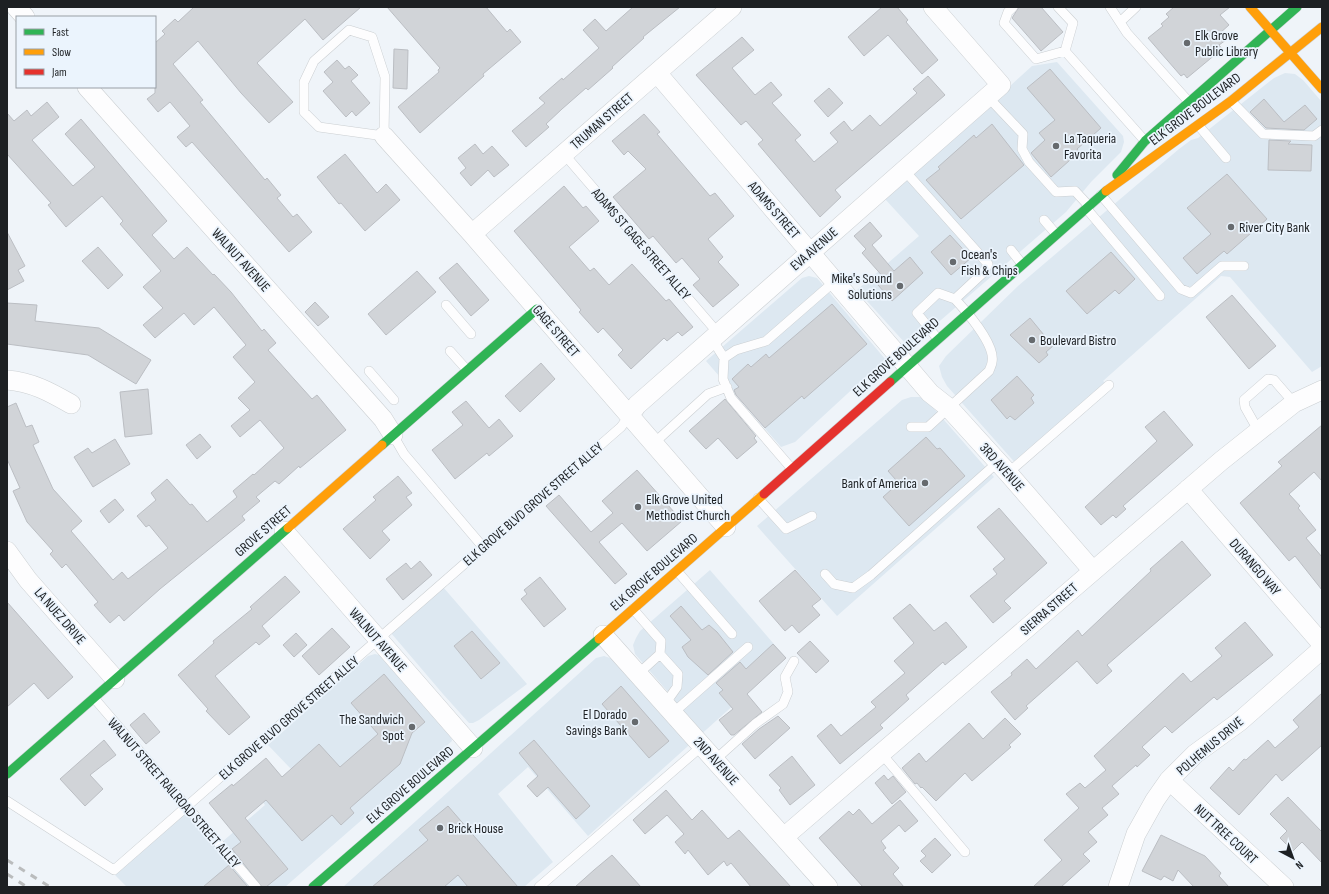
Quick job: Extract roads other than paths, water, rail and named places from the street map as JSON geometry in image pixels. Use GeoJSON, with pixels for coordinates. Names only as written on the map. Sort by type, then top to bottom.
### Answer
{"type":"FeatureCollection","features":[{"type":"Feature","properties":{"kind":"main road"},"geometry":{"type":"LineString","coordinates":[[1250,7],[1322,89]]}},
{"type":"Feature","properties":{"kind":"main road","name":"ELK GROVE BOULEVARD"},"geometry":{"type":"LineString","coordinates":[[1101,195],[1145,141],[1292,11]]}},
{"type":"Feature","properties":{"kind":"main road","name":"ELK GROVE BOULEVARD"},"geometry":{"type":"LineString","coordinates":[[313,887],[677,571],[937,338],[1075,217],[1101,195],[1199,126],[1322,27]]}},
{"type":"Feature","properties":{"kind":"main road","name":"GROVE STREET"},"geometry":{"type":"LineString","coordinates":[[7,774],[537,309]]}},
{"type":"Feature","properties":{"kind":"street"},"geometry":{"type":"LineString","coordinates":[[16,7],[24,16]]}},
{"type":"Feature","properties":{"kind":"street","name":"TRUMAN STREET"},"geometry":{"type":"LineString","coordinates":[[472,234],[732,7]]}},
{"type":"Feature","properties":{"kind":"street"},"geometry":{"type":"LineString","coordinates":[[933,7],[994,90]]}},
{"type":"Feature","properties":{"kind":"street","name":"ADAMS STREET"},"geometry":{"type":"LineString","coordinates":[[657,73],[907,366]]}},
{"type":"Feature","properties":{"kind":"street","name":"WALNUT AVENUE"},"geometry":{"type":"LineString","coordinates":[[88,88],[383,419],[393,435]]}},
{"type":"Feature","properties":{"kind":"street","name":"EVA AVENUE"},"geometry":{"type":"LineString","coordinates":[[629,416],[637,405],[994,90]]}},
{"type":"Feature","properties":{"kind":"street","name":"GAGE STREET"},"geometry":{"type":"LineString","coordinates":[[384,136],[472,234],[726,527]]}},
{"type":"Feature","properties":{"kind":"street","name":"3RD AVENUE"},"geometry":{"type":"LineString","coordinates":[[907,366],[930,393],[948,408],[1003,467],[1093,571]]}},
{"type":"Feature","properties":{"kind":"street"},"geometry":{"type":"LineString","coordinates":[[7,380],[29,383],[45,389],[71,404]]}},
{"type":"Feature","properties":{"kind":"street","name":"SIERRA STREET"},"geometry":{"type":"LineString","coordinates":[[784,837],[1258,430],[1294,403],[1322,390]]}},
{"type":"Feature","properties":{"kind":"street","name":"DURANGO WAY"},"geometry":{"type":"LineString","coordinates":[[1188,489],[1322,644]]}},
{"type":"Feature","properties":{"kind":"street","name":"WALNUT AVENUE"},"geometry":{"type":"LineString","coordinates":[[284,531],[377,640],[473,748]]}},
{"type":"Feature","properties":{"kind":"street","name":"LA NUEZ DRIVE"},"geometry":{"type":"LineString","coordinates":[[7,551],[28,580],[115,679]]}},
{"type":"Feature","properties":{"kind":"street","name":"2ND AVENUE"},"geometry":{"type":"LineString","coordinates":[[603,635],[828,887]]}},
{"type":"Feature","properties":{"kind":"street","name":"POLHEMUS DRIVE"},"geometry":{"type":"LineString","coordinates":[[1118,887],[1136,834],[1155,800],[1169,780],[1195,754],[1239,722],[1322,649]]}},
{"type":"Feature","properties":{"kind":"street","name":"NUT TREE COURT"},"geometry":{"type":"LineString","coordinates":[[1169,780],[1284,887]]}},
{"type":"Feature","properties":{"kind":"lane"},"geometry":{"type":"LineString","coordinates":[[1013,7],[1008,12],[1004,23],[1036,59],[1065,51]]}},
{"type":"Feature","properties":{"kind":"lane"},"geometry":{"type":"LineString","coordinates":[[1058,7],[1073,23],[1065,51]]}},
{"type":"Feature","properties":{"kind":"lane"},"geometry":{"type":"LineString","coordinates":[[1110,7],[1127,33],[1190,102]]}},
{"type":"Feature","properties":{"kind":"lane"},"geometry":{"type":"LineString","coordinates":[[1120,22],[1136,7]]}},
{"type":"Feature","properties":{"kind":"lane"},"geometry":{"type":"LineString","coordinates":[[349,30],[372,36],[385,78],[384,136],[319,127],[304,112],[304,82],[314,61],[349,30]]}},
{"type":"Feature","properties":{"kind":"lane"},"geometry":{"type":"LineString","coordinates":[[1065,51],[1145,141]]}},
{"type":"Feature","properties":{"kind":"lane"},"geometry":{"type":"LineString","coordinates":[[994,90],[1023,134],[1022,149],[1030,162],[1056,192],[1075,191],[1160,296]]}},
{"type":"Feature","properties":{"kind":"lane"},"geometry":{"type":"LineString","coordinates":[[1231,101],[1263,134],[1314,136],[1322,130]]}},
{"type":"Feature","properties":{"kind":"lane"},"geometry":{"type":"LineString","coordinates":[[1199,126],[1226,158]]}},
{"type":"Feature","properties":{"kind":"lane","name":"ADAMS ST GAGE STREET ALLEY"},"geometry":{"type":"LineString","coordinates":[[564,154],[715,336],[724,358]]}},
{"type":"Feature","properties":{"kind":"lane"},"geometry":{"type":"LineString","coordinates":[[904,170],[988,264],[984,272],[955,299]]}},
{"type":"Feature","properties":{"kind":"lane"},"geometry":{"type":"LineString","coordinates":[[1101,195],[1181,289],[1191,293],[1222,266],[1244,266]]}},
{"type":"Feature","properties":{"kind":"lane"},"geometry":{"type":"LineString","coordinates":[[1044,220],[1056,234]]}},
{"type":"Feature","properties":{"kind":"lane"},"geometry":{"type":"LineString","coordinates":[[1011,250],[1022,264]]}},
{"type":"Feature","properties":{"kind":"lane"},"geometry":{"type":"LineString","coordinates":[[792,469],[731,398],[725,383],[724,358],[736,350],[766,341],[835,281]]}},
{"type":"Feature","properties":{"kind":"lane"},"geometry":{"type":"LineString","coordinates":[[912,427],[928,427],[989,371],[993,361],[989,345],[967,312],[955,299],[938,293],[917,313],[937,338]]}},
{"type":"Feature","properties":{"kind":"lane"},"geometry":{"type":"LineString","coordinates":[[446,305],[471,334]]}},
{"type":"Feature","properties":{"kind":"lane"},"geometry":{"type":"LineString","coordinates":[[450,352],[466,370]]}},
{"type":"Feature","properties":{"kind":"lane"},"geometry":{"type":"LineString","coordinates":[[369,371],[394,400]]}},
{"type":"Feature","properties":{"kind":"lane"},"geometry":{"type":"LineString","coordinates":[[1258,430],[1245,407],[1244,400],[1268,379],[1274,380],[1294,403]]}},
{"type":"Feature","properties":{"kind":"lane"},"geometry":{"type":"LineString","coordinates":[[653,444],[708,394],[725,383]]}},
{"type":"Feature","properties":{"kind":"lane"},"geometry":{"type":"LineString","coordinates":[[825,574],[834,584],[853,588],[1003,467],[1109,385]]}},
{"type":"Feature","properties":{"kind":"lane","name":"ELK GROVE BLVD GROVE STREET ALLEY"},"geometry":{"type":"LineString","coordinates":[[7,801],[114,870],[622,426],[629,416]]}},
{"type":"Feature","properties":{"kind":"lane"},"geometry":{"type":"LineString","coordinates":[[393,435],[404,454],[483,547]]}},
{"type":"Feature","properties":{"kind":"lane"},"geometry":{"type":"LineString","coordinates":[[758,498],[786,529],[812,516]]}},
{"type":"Feature","properties":{"kind":"lane"},"geometry":{"type":"LineString","coordinates":[[677,571],[732,634]]}},
{"type":"Feature","properties":{"kind":"lane"},"geometry":{"type":"LineString","coordinates":[[633,609],[661,641],[660,654],[638,674]]}},
{"type":"Feature","properties":{"kind":"lane"},"geometry":{"type":"LineString","coordinates":[[669,708],[748,647]]}},
{"type":"Feature","properties":{"kind":"lane"},"geometry":{"type":"LineString","coordinates":[[660,654],[678,674],[678,687],[669,708]]}},
{"type":"Feature","properties":{"kind":"lane"},"geometry":{"type":"LineString","coordinates":[[715,760],[755,724],[784,704],[788,692],[785,677],[794,661]]}},
{"type":"Feature","properties":{"kind":"lane","name":"WALNUT STREET RAILROAD STREET ALLEY"},"geometry":{"type":"LineString","coordinates":[[93,698],[256,887]]}},
{"type":"Feature","properties":{"kind":"lane"},"geometry":{"type":"LineString","coordinates":[[539,887],[702,746]]}},
{"type":"Feature","properties":{"kind":"lane"},"geometry":{"type":"LineString","coordinates":[[881,753],[965,852]]}},
{"type":"Feature","properties":{"kind":"railway"},"geometry":{"type":"LineString","coordinates":[[7,860],[50,887]]}},
{"type":"Feature","properties":{"kind":"railway"},"geometry":{"type":"LineString","coordinates":[[7,874],[27,887]]}},
{"type":"Feature","properties":{"kind":"place","name":"Elk Grove Public Library"},"geometry":{"type":"Point","coordinates":[1187,43]}},
{"type":"Feature","properties":{"kind":"place","name":"La Taqueria Favorita"},"geometry":{"type":"Point","coordinates":[1056,146]}},
{"type":"Feature","properties":{"kind":"place","name":"River City Bank"},"geometry":{"type":"Point","coordinates":[1231,227]}},
{"type":"Feature","properties":{"kind":"place","name":"Ocean's Fish & Chips"},"geometry":{"type":"Point","coordinates":[953,262]}},
{"type":"Feature","properties":{"kind":"place","name":"Mike's Sound Solutions"},"geometry":{"type":"Point","coordinates":[900,286]}},
{"type":"Feature","properties":{"kind":"place","name":"Boulevard Bistro"},"geometry":{"type":"Point","coordinates":[1032,340]}},
{"type":"Feature","properties":{"kind":"place","name":"Bank of America"},"geometry":{"type":"Point","coordinates":[925,483]}},
{"type":"Feature","properties":{"kind":"place","name":"Elk Grove United Methodist Church"},"geometry":{"type":"Point","coordinates":[638,507]}},
{"type":"Feature","properties":{"kind":"place","name":"El Dorado Savings Bank"},"geometry":{"type":"Point","coordinates":[635,722]}},
{"type":"Feature","properties":{"kind":"place","name":"The Sandwich Spot"},"geometry":{"type":"Point","coordinates":[412,727]}},
{"type":"Feature","properties":{"kind":"place","name":"Brick House"},"geometry":{"type":"Point","coordinates":[440,828]}}]}
